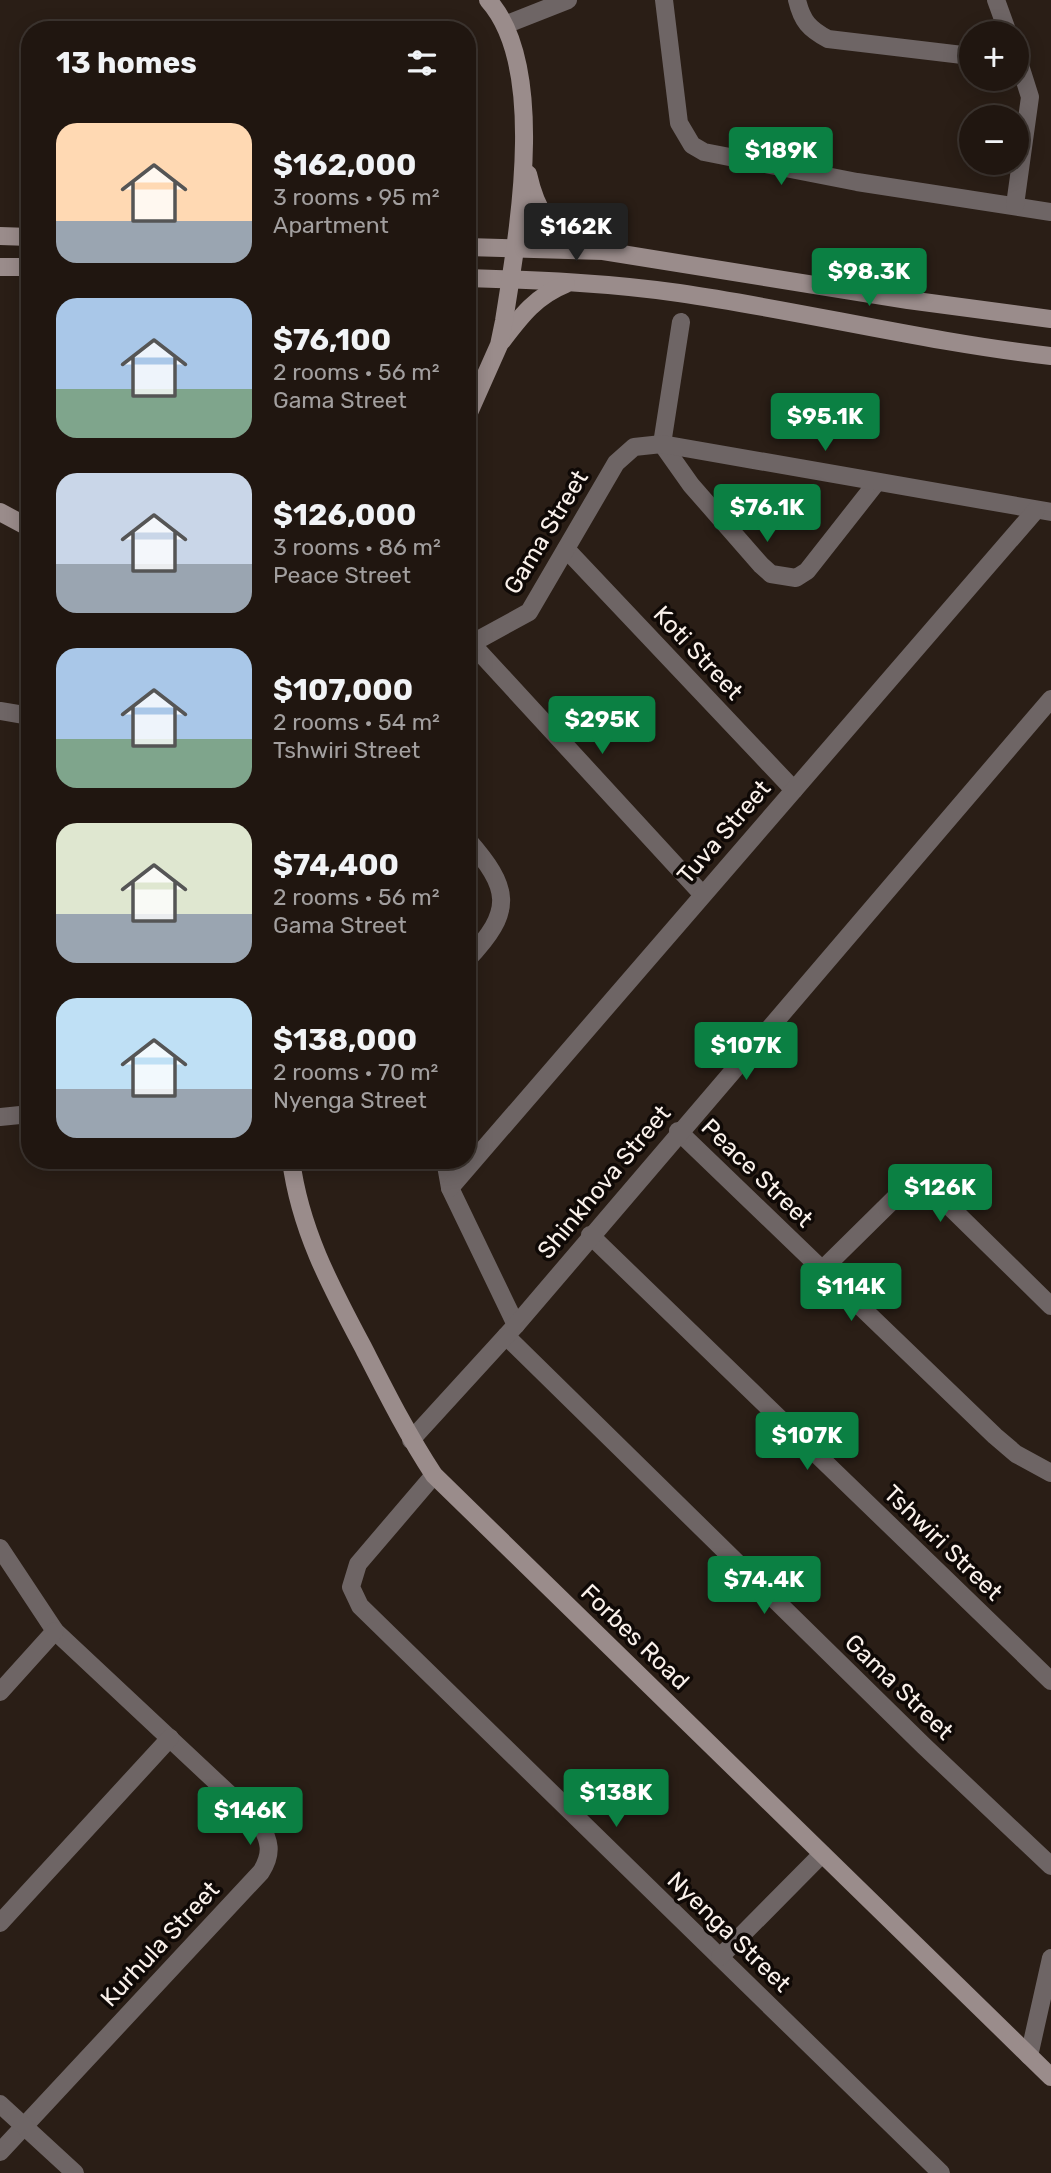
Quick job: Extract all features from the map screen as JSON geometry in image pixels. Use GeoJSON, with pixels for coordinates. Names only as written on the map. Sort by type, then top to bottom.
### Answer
{"type":"FeatureCollection","features":[{"type":"Feature","properties":{"kind":"street"},"geometry":{"type":"LineString","coordinates":[[488,0],[507,24],[515,51],[524,160],[531,189],[545,221],[567,239],[603,251]]}},
{"type":"Feature","properties":{"kind":"street"},"geometry":{"type":"LineString","coordinates":[[507,24],[568,0]]}},
{"type":"Feature","properties":{"kind":"street"},"geometry":{"type":"LineString","coordinates":[[664,0],[679,122],[692,145],[704,152],[857,182],[1051,212]]}},
{"type":"Feature","properties":{"kind":"street"},"geometry":{"type":"LineString","coordinates":[[797,0],[801,16],[811,30],[828,39],[845,44],[959,55]]}},
{"type":"Feature","properties":{"kind":"street"},"geometry":{"type":"LineString","coordinates":[[996,0],[1004,21]]}},
{"type":"Feature","properties":{"kind":"street"},"geometry":{"type":"LineString","coordinates":[[1015,205],[1030,97],[1028,91]]}},
{"type":"Feature","properties":{"kind":"street"},"geometry":{"type":"LineString","coordinates":[[476,397],[499,345],[511,279],[524,160]]}},
{"type":"Feature","properties":{"kind":"street"},"geometry":{"type":"LineString","coordinates":[[0,236],[21,237]]}},
{"type":"Feature","properties":{"kind":"street"},"geometry":{"type":"LineString","coordinates":[[476,247],[603,251],[908,300],[1051,319]]}},
{"type":"Feature","properties":{"kind":"street"},"geometry":{"type":"LineString","coordinates":[[0,267],[21,267]]}},
{"type":"Feature","properties":{"kind":"street"},"geometry":{"type":"LineString","coordinates":[[476,278],[573,282],[681,294],[954,342],[1051,356]]}},
{"type":"Feature","properties":{"kind":"street"},"geometry":{"type":"LineString","coordinates":[[499,345],[526,310],[540,297],[573,282]]}},
{"type":"Feature","properties":{"kind":"street"},"geometry":{"type":"LineString","coordinates":[[681,322],[662,444],[691,485],[771,574],[784,579],[796,578],[807,571],[877,482]]}},
{"type":"Feature","properties":{"kind":"street","name":"Gama Street"},"geometry":{"type":"LineString","coordinates":[[476,642],[529,612],[617,463],[634,447],[662,444],[1044,511]]}},
{"type":"Feature","properties":{"kind":"street","name":"Tuva Street"},"geometry":{"type":"LineString","coordinates":[[476,1158],[702,894],[1044,511]]}},
{"type":"Feature","properties":{"kind":"street"},"geometry":{"type":"LineString","coordinates":[[0,512],[21,523]]}},
{"type":"Feature","properties":{"kind":"street","name":"Koti Street"},"geometry":{"type":"LineString","coordinates":[[566,549],[794,790]]}},
{"type":"Feature","properties":{"kind":"street"},"geometry":{"type":"LineString","coordinates":[[476,651],[702,894]]}},
{"type":"Feature","properties":{"kind":"street","name":"Shinkhova Street"},"geometry":{"type":"LineString","coordinates":[[411,1440],[511,1330],[678,1131],[1051,699]]}},
{"type":"Feature","properties":{"kind":"street"},"geometry":{"type":"LineString","coordinates":[[0,710],[21,714]]}},
{"type":"Feature","properties":{"kind":"street"},"geometry":{"type":"LineString","coordinates":[[476,849],[494,869],[500,885],[501,899],[499,917],[476,949]]}},
{"type":"Feature","properties":{"kind":"street"},"geometry":{"type":"LineString","coordinates":[[0,1117],[21,1115]]}},
{"type":"Feature","properties":{"kind":"street","name":"Peace Street"},"geometry":{"type":"LineString","coordinates":[[678,1131],[995,1436],[1016,1454],[1051,1473]]}},
{"type":"Feature","properties":{"kind":"street","name":"Forbes Road"},"geometry":{"type":"LineString","coordinates":[[292,1169],[298,1203],[316,1258],[411,1440],[434,1475],[1051,2077]]}},
{"type":"Feature","properties":{"kind":"street","name":"Gama Street"},"geometry":{"type":"LineString","coordinates":[[447,1169],[450,1188],[511,1330],[924,1746],[1051,1866]]}},
{"type":"Feature","properties":{"kind":"street","name":"Tuva Street"},"geometry":{"type":"LineString","coordinates":[[450,1188],[466,1169]]}},
{"type":"Feature","properties":{"kind":"street"},"geometry":{"type":"LineString","coordinates":[[823,1269],[897,1196],[918,1190],[949,1206],[1051,1306]]}},
{"type":"Feature","properties":{"kind":"street","name":"Tshwiri Street"},"geometry":{"type":"LineString","coordinates":[[590,1235],[1051,1681]]}},
{"type":"Feature","properties":{"kind":"street","name":"Nyenga Street"},"geometry":{"type":"LineString","coordinates":[[434,1475],[358,1564],[352,1576],[352,1595],[360,1606],[941,2173]]}},
{"type":"Feature","properties":{"kind":"street","name":"Kurhula Street"},"geometry":{"type":"LineString","coordinates":[[0,1548],[55,1631],[259,1822],[268,1838],[267,1862],[0,2152]]}},
{"type":"Feature","properties":{"kind":"street"},"geometry":{"type":"LineString","coordinates":[[0,1692],[55,1631]]}},
{"type":"Feature","properties":{"kind":"street"},"geometry":{"type":"LineString","coordinates":[[0,1923],[170,1738]]}},
{"type":"Feature","properties":{"kind":"street"},"geometry":{"type":"LineString","coordinates":[[720,1957],[821,1853]]}},
{"type":"Feature","properties":{"kind":"street"},"geometry":{"type":"LineString","coordinates":[[1029,2056],[1051,1958]]}},
{"type":"Feature","properties":{"kind":"street"},"geometry":{"type":"LineString","coordinates":[[0,2104],[75,2173]]}}]}
